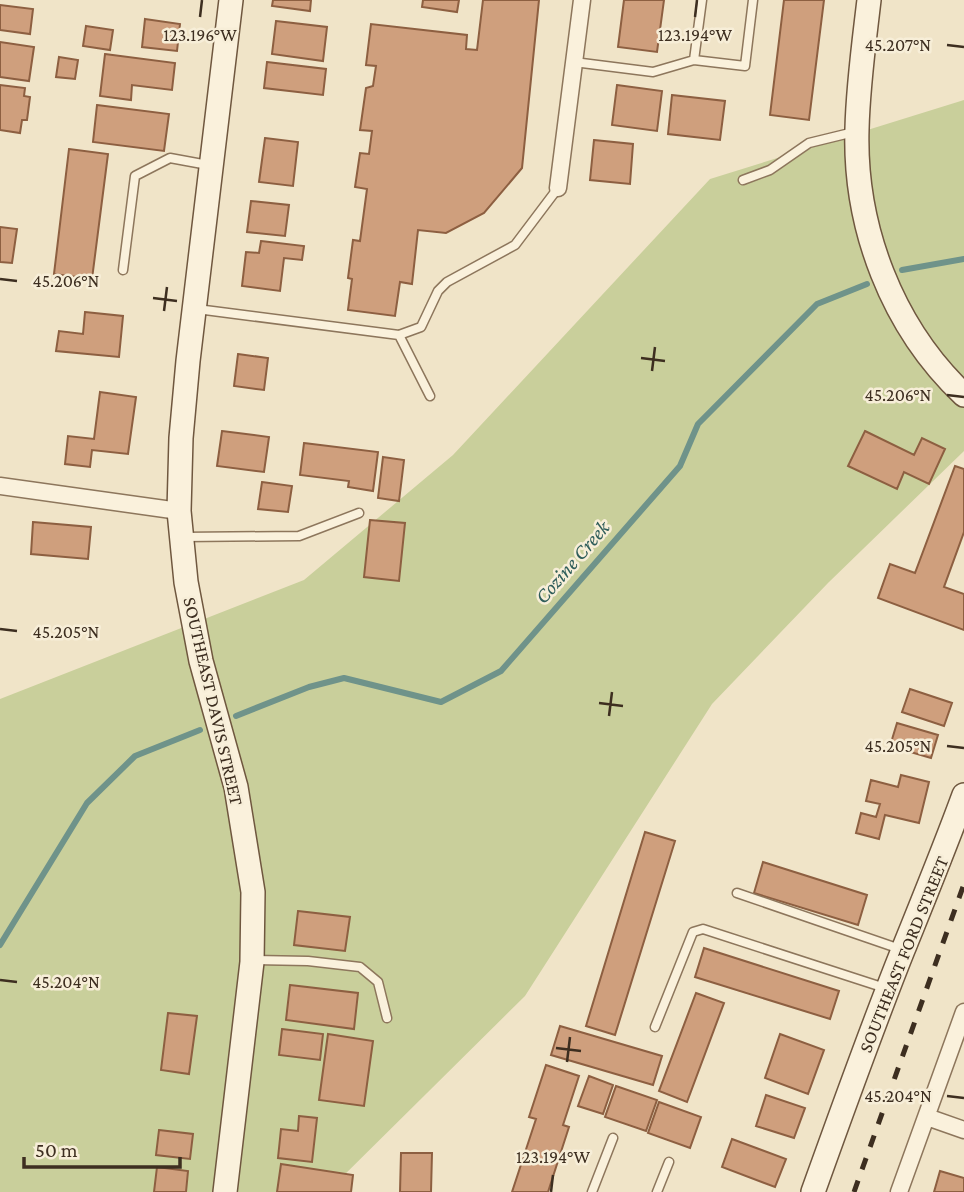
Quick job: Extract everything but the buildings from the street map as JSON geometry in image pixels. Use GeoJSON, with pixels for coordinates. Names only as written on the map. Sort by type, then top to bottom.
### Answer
{"type":"FeatureCollection","features":[{"type":"Feature","properties":{"kind":"street","name":"SOUTHEAST DAVIS STREET"},"geometry":{"type":"LineString","coordinates":[[225,1192],[253,960],[253,892],[236,786],[201,661],[186,582],[179,510],[181,438],[194,308],[231,0]]}},
{"type":"Feature","properties":{"kind":"street"},"geometry":{"type":"LineString","coordinates":[[558,188],[582,0]]}},
{"type":"Feature","properties":{"kind":"street"},"geometry":{"type":"LineString","coordinates":[[869,0],[859,82],[857,132],[860,184],[869,230],[892,299],[915,339],[964,395]]}},
{"type":"Feature","properties":{"kind":"street"},"geometry":{"type":"LineString","coordinates":[[0,486],[179,510]]}},
{"type":"Feature","properties":{"kind":"street","name":"SOUTHEAST FORD STREET"},"geometry":{"type":"LineString","coordinates":[[813,1192],[964,795]]}},
{"type":"Feature","properties":{"kind":"street"},"geometry":{"type":"LineString","coordinates":[[899,1192],[964,1012]]}},
{"type":"Feature","properties":{"kind":"street"},"geometry":{"type":"LineString","coordinates":[[927,1116],[964,1130]]}},
{"type":"Feature","properties":{"kind":"lane"},"geometry":{"type":"LineString","coordinates":[[694,60],[702,0]]}},
{"type":"Feature","properties":{"kind":"lane"},"geometry":{"type":"LineString","coordinates":[[574,62],[653,72],[694,60],[745,66],[754,0]]}},
{"type":"Feature","properties":{"kind":"lane"},"geometry":{"type":"LineString","coordinates":[[743,180],[770,170],[809,143],[857,132]]}},
{"type":"Feature","properties":{"kind":"lane"},"geometry":{"type":"LineString","coordinates":[[123,270],[135,176],[170,158],[211,165]]}},
{"type":"Feature","properties":{"kind":"lane"},"geometry":{"type":"LineString","coordinates":[[194,308],[399,335],[421,327],[438,291],[447,282],[515,245],[558,188]]}},
{"type":"Feature","properties":{"kind":"lane"},"geometry":{"type":"LineString","coordinates":[[399,335],[430,396]]}},
{"type":"Feature","properties":{"kind":"lane"},"geometry":{"type":"LineString","coordinates":[[183,537],[299,536],[359,513]]}},
{"type":"Feature","properties":{"kind":"lane"},"geometry":{"type":"LineString","coordinates":[[737,892],[903,950]]}},
{"type":"Feature","properties":{"kind":"lane"},"geometry":{"type":"LineString","coordinates":[[655,1027],[693,932],[703,929],[888,989]]}},
{"type":"Feature","properties":{"kind":"lane"},"geometry":{"type":"LineString","coordinates":[[253,960],[307,961],[360,967],[378,982],[387,1018]]}},
{"type":"Feature","properties":{"kind":"lane"},"geometry":{"type":"LineString","coordinates":[[592,1192],[613,1138]]}},
{"type":"Feature","properties":{"kind":"lane"},"geometry":{"type":"LineString","coordinates":[[657,1192],[669,1162]]}},
{"type":"Feature","properties":{"kind":"green space"},"geometry":{"type":"Polygon","coordinates":[[[964,100],[964,451],[828,583],[712,704],[525,996],[327,1192],[0,1192],[0,699],[304,580],[453,455],[710,179],[964,100]]]}},
{"type":"Feature","properties":{"kind":"waterway","name":"Cozine Creek"},"geometry":{"type":"LineString","coordinates":[[902,270],[964,259]]}},
{"type":"Feature","properties":{"kind":"waterway","name":"Cozine Creek"},"geometry":{"type":"LineString","coordinates":[[236,716],[309,687],[344,678],[441,702],[501,671],[680,466],[698,424],[817,304],[867,284]]}},
{"type":"Feature","properties":{"kind":"waterway","name":"Cozine Creek"},"geometry":{"type":"LineString","coordinates":[[0,945],[87,803],[135,756],[200,730]]}},
{"type":"Feature","properties":{"kind":"railway"},"geometry":{"type":"LineString","coordinates":[[854,1192],[964,884]]}}]}
